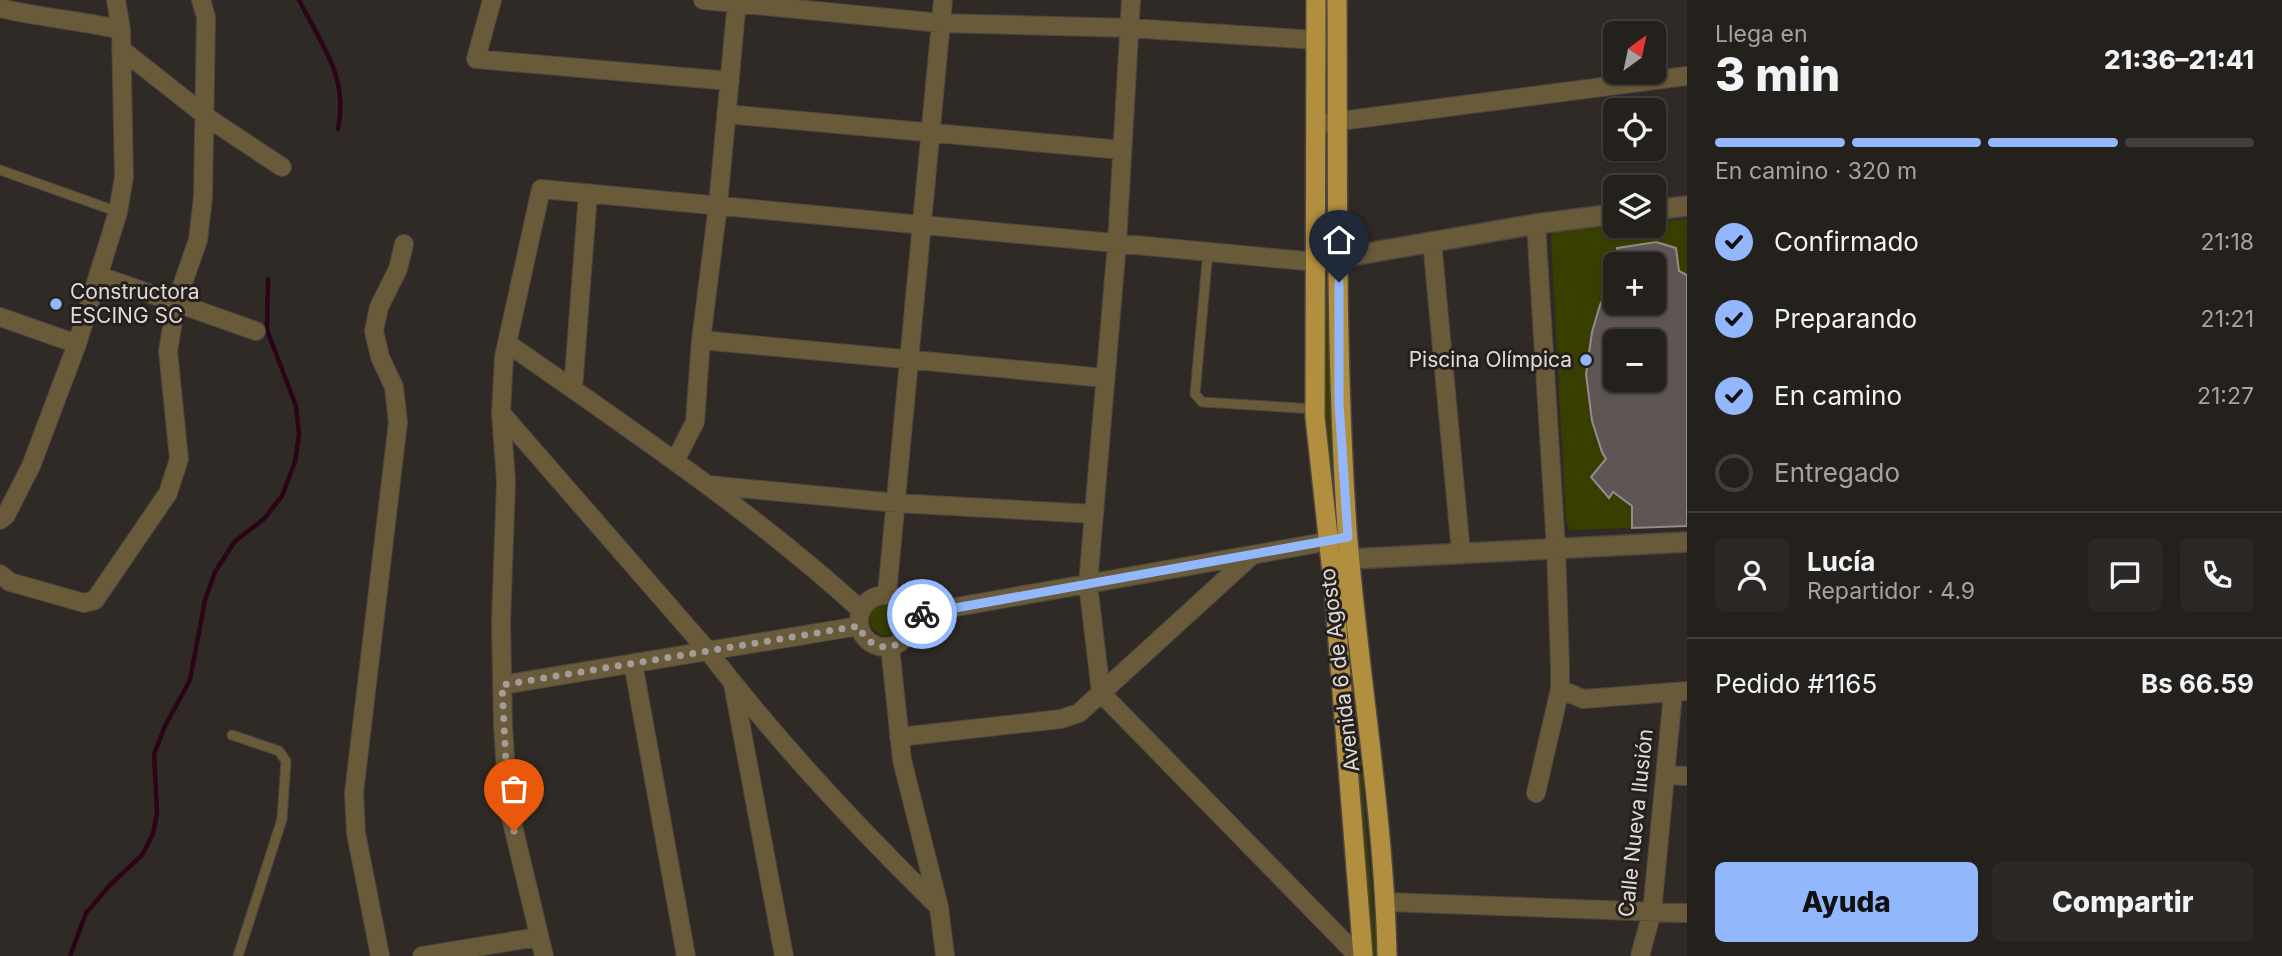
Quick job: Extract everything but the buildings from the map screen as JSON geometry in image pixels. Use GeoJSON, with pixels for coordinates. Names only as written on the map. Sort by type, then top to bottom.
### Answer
{"type":"FeatureCollection","features":[{"type":"Feature","properties":{"kind":"highway","name":"Avenida 6 de Agosto"},"geometry":{"type":"LineString","coordinates":[[1316,0],[1315,409],[1338,539],[1350,559],[1380,815],[1387,956]]}},
{"type":"Feature","properties":{"kind":"highway","name":"Avenida 6 de Agosto"},"geometry":{"type":"LineString","coordinates":[[1337,0],[1338,539],[1360,956]]}},
{"type":"Feature","properties":{"kind":"street"},"geometry":{"type":"LineString","coordinates":[[0,520],[6,515],[31,466],[77,344],[118,212],[124,177],[121,30],[117,0]]}},
{"type":"Feature","properties":{"kind":"street"},"geometry":{"type":"LineString","coordinates":[[0,574],[10,582],[83,603],[95,600],[169,493],[179,458],[168,351],[176,303],[198,240],[203,197],[206,16],[201,0]]}},
{"type":"Feature","properties":{"kind":"street"},"geometry":{"type":"LineString","coordinates":[[492,0],[476,59],[730,81]]}},
{"type":"Feature","properties":{"kind":"street"},"geometry":{"type":"LineString","coordinates":[[703,0],[737,1],[941,23],[1129,28],[1317,40]]}},
{"type":"Feature","properties":{"kind":"street"},"geometry":{"type":"LineString","coordinates":[[887,594],[943,0]]}},
{"type":"Feature","properties":{"kind":"street"},"geometry":{"type":"LineString","coordinates":[[1131,0],[1117,243],[1088,584],[1101,693],[1360,956]]}},
{"type":"Feature","properties":{"kind":"street"},"geometry":{"type":"LineString","coordinates":[[675,461],[695,422],[701,340],[718,205],[737,1]]}},
{"type":"Feature","properties":{"kind":"street"},"geometry":{"type":"LineString","coordinates":[[6,6],[39,17],[85,21],[121,30]]}},
{"type":"Feature","properties":{"kind":"street"},"geometry":{"type":"LineString","coordinates":[[121,49],[205,115],[282,167]]}},
{"type":"Feature","properties":{"kind":"street"},"geometry":{"type":"LineString","coordinates":[[1317,124],[1687,76]]}},
{"type":"Feature","properties":{"kind":"street"},"geometry":{"type":"LineString","coordinates":[[726,114],[1122,150]]}},
{"type":"Feature","properties":{"kind":"street"},"geometry":{"type":"LineString","coordinates":[[544,956],[508,805],[501,622],[506,481],[500,413],[504,357],[541,189],[1316,262],[1536,224],[1603,216]]}},
{"type":"Feature","properties":{"kind":"street"},"geometry":{"type":"LineString","coordinates":[[573,389],[588,193]]}},
{"type":"Feature","properties":{"kind":"street"},"geometry":{"type":"LineString","coordinates":[[1666,209],[1687,206]]}},
{"type":"Feature","properties":{"kind":"street"},"geometry":{"type":"LineString","coordinates":[[1535,793],[1560,689],[1556,548],[1536,224]]}},
{"type":"Feature","properties":{"kind":"street"},"geometry":{"type":"LineString","coordinates":[[1432,241],[1461,553]]}},
{"type":"Feature","properties":{"kind":"street"},"geometry":{"type":"LineString","coordinates":[[380,956],[356,833],[354,793],[398,422],[394,387],[380,357],[374,331],[379,307],[398,269],[404,244]]}},
{"type":"Feature","properties":{"kind":"street"},"geometry":{"type":"LineString","coordinates":[[100,276],[256,331]]}},
{"type":"Feature","properties":{"kind":"street"},"geometry":{"type":"LineString","coordinates":[[0,317],[77,344]]}},
{"type":"Feature","properties":{"kind":"street"},"geometry":{"type":"LineString","coordinates":[[701,340],[1105,379]]}},
{"type":"Feature","properties":{"kind":"street"},"geometry":{"type":"LineString","coordinates":[[502,685],[708,651],[860,618],[872,598],[887,594],[903,601],[911,615],[909,632],[905,639],[890,647],[874,645],[862,634],[860,618],[812,565],[708,485],[507,342]]}},
{"type":"Feature","properties":{"kind":"street"},"geometry":{"type":"LineString","coordinates":[[500,413],[708,651],[732,683],[877,846],[939,907]]}},
{"type":"Feature","properties":{"kind":"street"},"geometry":{"type":"LineString","coordinates":[[708,485],[897,503],[1094,514]]}},
{"type":"Feature","properties":{"kind":"street"},"geometry":{"type":"LineString","coordinates":[[911,615],[1338,539]]}},
{"type":"Feature","properties":{"kind":"street"},"geometry":{"type":"LineString","coordinates":[[1350,559],[1687,542]]}},
{"type":"Feature","properties":{"kind":"street"},"geometry":{"type":"LineString","coordinates":[[899,737],[1061,719],[1079,713],[1250,556]]}},
{"type":"Feature","properties":{"kind":"street"},"geometry":{"type":"LineString","coordinates":[[890,647],[902,760],[939,907],[945,956]]}},
{"type":"Feature","properties":{"kind":"street"},"geometry":{"type":"LineString","coordinates":[[633,663],[687,956]]}},
{"type":"Feature","properties":{"kind":"street"},"geometry":{"type":"LineString","coordinates":[[732,683],[783,956]]}},
{"type":"Feature","properties":{"kind":"street"},"geometry":{"type":"LineString","coordinates":[[1560,689],[1584,699],[1680,692]]}},
{"type":"Feature","properties":{"kind":"street","name":"Calle Nueva Ilusión"},"geometry":{"type":"LineString","coordinates":[[1640,956],[1652,912],[1665,775],[1680,692]]}},
{"type":"Feature","properties":{"kind":"street"},"geometry":{"type":"LineString","coordinates":[[1665,775],[1687,776]]}},
{"type":"Feature","properties":{"kind":"street"},"geometry":{"type":"LineString","coordinates":[[1386,902],[1687,913]]}},
{"type":"Feature","properties":{"kind":"street"},"geometry":{"type":"LineString","coordinates":[[422,956],[538,937]]}},
{"type":"Feature","properties":{"kind":"lane"},"geometry":{"type":"LineString","coordinates":[[0,170],[118,212]]}},
{"type":"Feature","properties":{"kind":"lane"},"geometry":{"type":"LineString","coordinates":[[1208,251],[1195,394],[1202,402],[1315,409]]}},
{"type":"Feature","properties":{"kind":"lane"},"geometry":{"type":"LineString","coordinates":[[232,735],[279,751],[286,761],[282,819],[238,956]]}},
{"type":"Feature","properties":{"kind":"green space","name":"Piscina Olímpica"},"geometry":{"type":"Polygon","coordinates":[[[1687,219],[1687,526],[1570,530],[1566,520],[1551,237],[1555,231],[1603,227],[1603,238],[1666,238],[1666,221],[1687,219]]]}},
{"type":"Feature","properties":{"kind":"green space"},"geometry":{"type":"Polygon","coordinates":[[[1326,276],[1334,277],[1342,525],[1333,526],[1323,393],[1326,276]]]}},
{"type":"Feature","properties":{"kind":"green space"},"geometry":{"type":"Polygon","coordinates":[[[1336,571],[1345,571],[1377,956],[1368,956],[1336,571]]]}},
{"type":"Feature","properties":{"kind":"green space"},"geometry":{"type":"Polygon","coordinates":[[[886,603],[897,608],[902,619],[897,630],[886,635],[875,630],[870,619],[875,608],[886,603]]]}},
{"type":"Feature","properties":{"kind":"waterway"},"geometry":{"type":"LineString","coordinates":[[299,0],[324,46],[336,77],[340,93],[338,129]]}},
{"type":"Feature","properties":{"kind":"waterway"},"geometry":{"type":"LineString","coordinates":[[70,956],[86,913],[110,885],[142,855],[153,834],[157,813],[154,754],[165,726],[190,680],[205,600],[215,572],[235,541],[264,519],[282,496],[295,462],[299,435],[296,406],[267,330],[268,279]]}},
{"type":"Feature","properties":{"kind":"way so far"},"geometry":{"type":"LineString","coordinates":[[514,831],[508,805],[502,685],[859,626],[862,634],[874,645],[890,647],[905,639],[912,624],[911,615],[922,614]]}},
{"type":"Feature","properties":{"kind":"place","name":"Constructora ESCING SC"},"geometry":{"type":"Point","coordinates":[56,304]}},
{"type":"Feature","properties":{"kind":"place","name":"Piscina Olímpica"},"geometry":{"type":"Point","coordinates":[1586,360]}},
{"type":"Feature","properties":{"kind":"route"},"geometry":{"type":"LineString","coordinates":[[922,614],[1348,537],[1339,404],[1339,282]]}}]}
